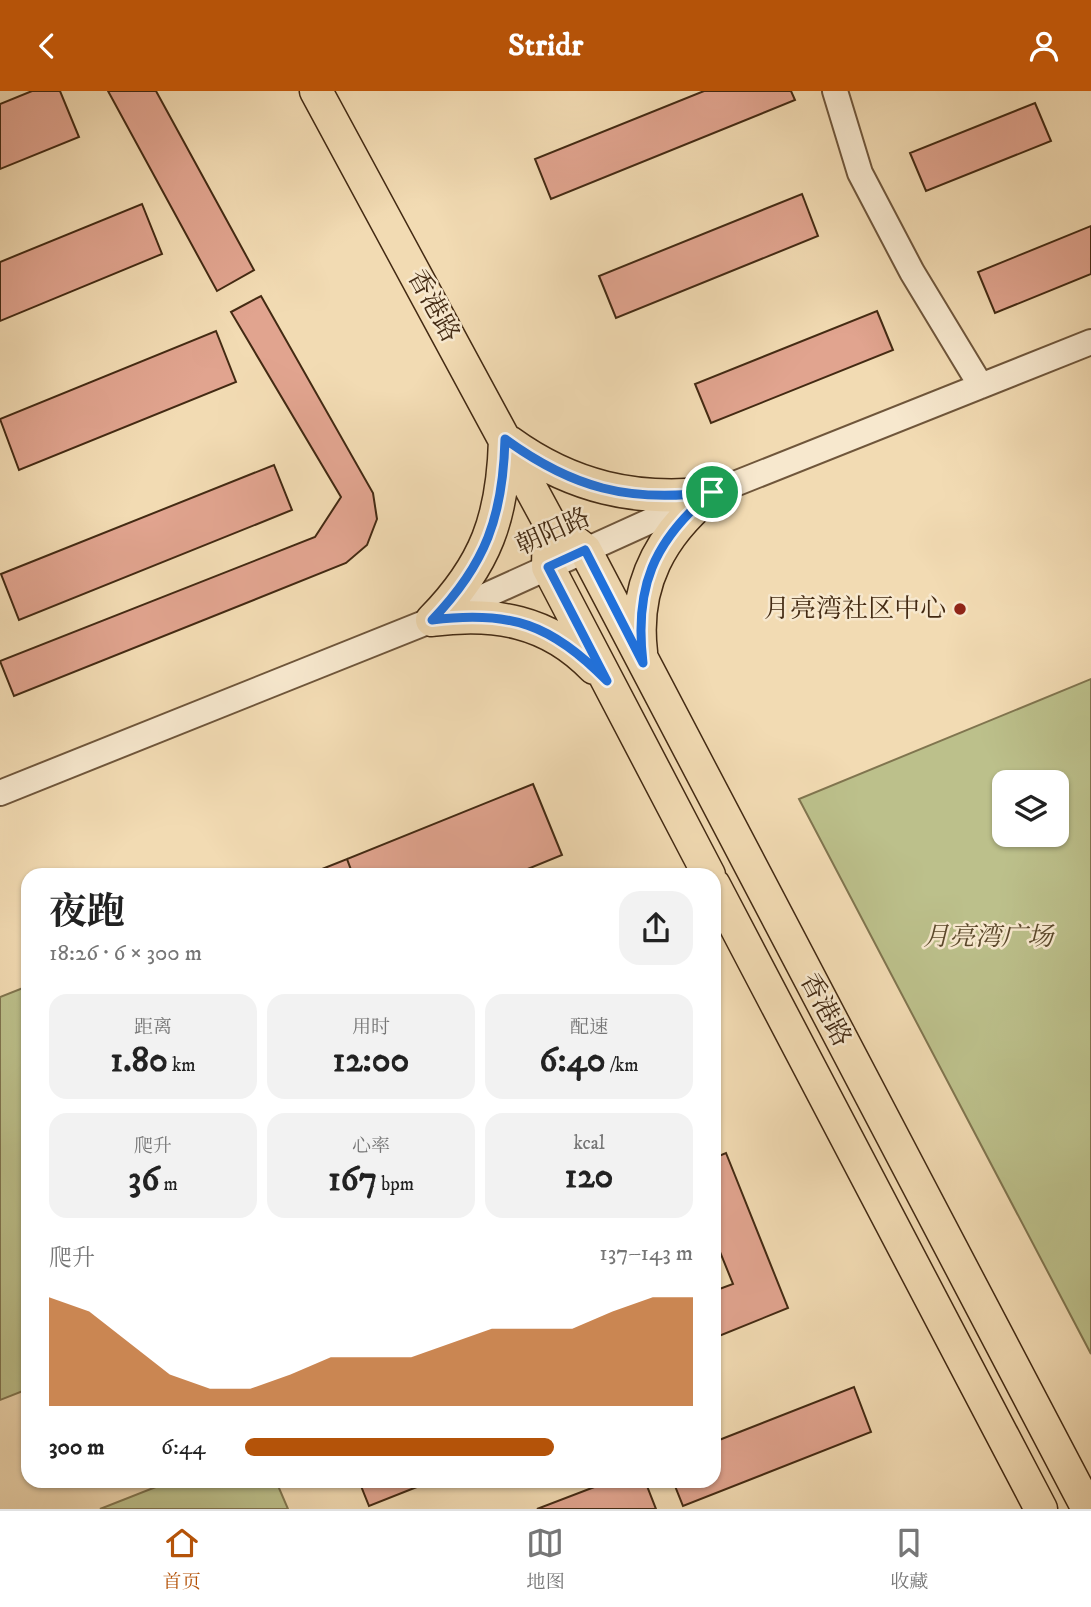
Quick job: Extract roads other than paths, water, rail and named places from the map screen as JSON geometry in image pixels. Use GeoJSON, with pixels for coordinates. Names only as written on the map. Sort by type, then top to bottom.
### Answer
{"type":"FeatureCollection","features":[{"type":"Feature","properties":{"kind":"main road","name":"香港路"},"geometry":{"type":"LineString","coordinates":[[316,91],[549,521],[585,550],[1088,1509]]}},
{"type":"Feature","properties":{"kind":"main road"},"geometry":{"type":"LineString","coordinates":[[432,620],[468,578],[489,539],[499,507],[505,439],[535,460],[567,477],[602,490],[638,496],[675,497],[712,492]]}},
{"type":"Feature","properties":{"kind":"main road"},"geometry":{"type":"LineString","coordinates":[[643,663],[639,631],[641,599],[650,568],[666,538],[686,513],[712,492]]}},
{"type":"Feature","properties":{"kind":"main road","name":"香港路"},"geometry":{"type":"LineString","coordinates":[[549,521],[548,567],[705,868]]}},
{"type":"Feature","properties":{"kind":"main road"},"geometry":{"type":"LineString","coordinates":[[432,620],[471,615],[510,619],[547,632],[580,653],[607,681]]}},
{"type":"Feature","properties":{"kind":"main road","name":"香港路"},"geometry":{"type":"LineString","coordinates":[[721,898],[1041,1509]]}},
{"type":"Feature","properties":{"kind":"street"},"geometry":{"type":"LineString","coordinates":[[835,91],[860,173],[912,272],[981,386]]}},
{"type":"Feature","properties":{"kind":"street","name":"朝阳路"},"geometry":{"type":"LineString","coordinates":[[0,793],[432,620],[712,492],[1091,342]]}},
{"type":"Feature","properties":{"kind":"place","name":"月亮湾社区中心"},"geometry":{"type":"Point","coordinates":[960,609]}},
{"type":"Feature","properties":{"kind":"park label","name":"月亮湾广场"},"geometry":{"type":"Point","coordinates":[988,937]}}]}
